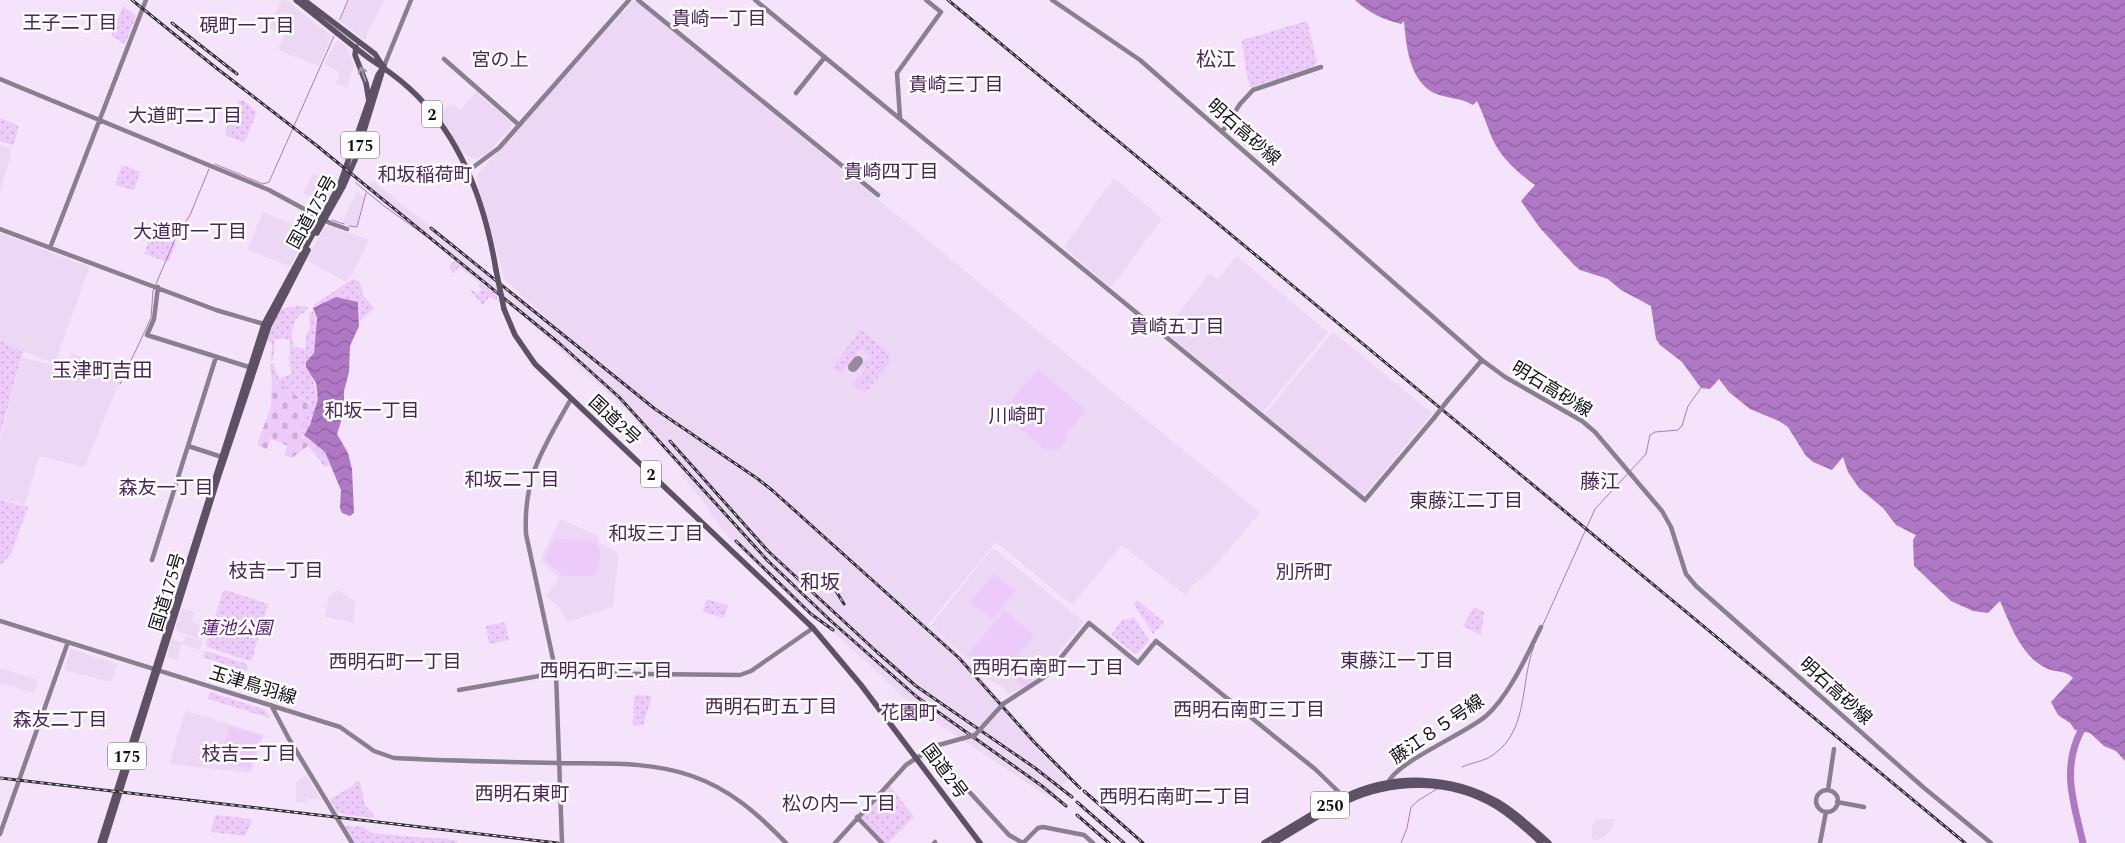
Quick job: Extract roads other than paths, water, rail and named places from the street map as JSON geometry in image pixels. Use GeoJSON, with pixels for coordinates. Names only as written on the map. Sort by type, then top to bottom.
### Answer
{"type":"FeatureCollection","features":[{"type":"Feature","properties":{"kind":"highway","name":"国道2号"},"geometry":{"type":"LineString","coordinates":[[296,0],[356,48],[384,66],[410,89],[427,107],[450,139],[468,171],[485,215],[504,309],[524,351],[571,399],[813,628],[856,678],[980,843]]}},
{"type":"Feature","properties":{"kind":"highway","name":"国道2号"},"geometry":{"type":"LineString","coordinates":[[304,0],[375,54],[384,66]]}},
{"type":"Feature","properties":{"kind":"highway"},"geometry":{"type":"LineString","coordinates":[[356,48],[355,55],[366,82],[369,101]]}},
{"type":"Feature","properties":{"kind":"highway","name":"国道175号"},"geometry":{"type":"LineString","coordinates":[[104,843],[223,457],[266,325],[295,273],[340,184],[378,75],[384,66]]}},
{"type":"Feature","properties":{"kind":"highway","name":"国道175号"},"geometry":{"type":"LineString","coordinates":[[323,218],[343,187],[355,160],[384,66]]}},
{"type":"Feature","properties":{"kind":"highway","name":"国道175号"},"geometry":{"type":"LineString","coordinates":[[100,843],[157,670]]}},
{"type":"Feature","properties":{"kind":"highway","name":"250"},"geometry":{"type":"LineString","coordinates":[[1264,843],[1346,799],[1389,785],[1403,783],[1460,789],[1500,803],[1549,843]]}},
{"type":"Feature","properties":{"kind":"highway","name":"250"},"geometry":{"type":"LineString","coordinates":[[1460,789],[1497,807],[1541,843]]}},
{"type":"Feature","properties":{"kind":"highway","name":"250"},"geometry":{"type":"LineString","coordinates":[[1274,843],[1346,799]]}},
{"type":"Feature","properties":{"kind":"street"},"geometry":{"type":"LineString","coordinates":[[50,248],[146,0]]}},
{"type":"Feature","properties":{"kind":"street"},"geometry":{"type":"LineString","coordinates":[[384,66],[410,0]]}},
{"type":"Feature","properties":{"kind":"street"},"geometry":{"type":"LineString","coordinates":[[468,171],[499,148],[629,0]]}},
{"type":"Feature","properties":{"kind":"street"},"geometry":{"type":"LineString","coordinates":[[638,0],[878,195]]}},
{"type":"Feature","properties":{"kind":"street"},"geometry":{"type":"LineString","coordinates":[[755,0],[1365,500],[1482,360]]}},
{"type":"Feature","properties":{"kind":"street"},"geometry":{"type":"LineString","coordinates":[[900,118],[896,73],[941,12],[926,0]]}},
{"type":"Feature","properties":{"kind":"street","name":"明石高砂線"},"geometry":{"type":"LineString","coordinates":[[1052,0],[1140,60],[1482,360],[1505,377],[1582,420],[1595,432],[1662,511],[1671,527],[1686,574],[1696,586],[1990,843]]}},
{"type":"Feature","properties":{"kind":"street"},"geometry":{"type":"LineString","coordinates":[[796,93],[825,57]]}},
{"type":"Feature","properties":{"kind":"street"},"geometry":{"type":"LineString","coordinates":[[444,59],[519,125]]}},
{"type":"Feature","properties":{"kind":"street"},"geometry":{"type":"LineString","coordinates":[[1222,132],[1240,104],[1253,90],[1321,67]]}},
{"type":"Feature","properties":{"kind":"street"},"geometry":{"type":"LineString","coordinates":[[0,79],[269,190],[347,229]]}},
{"type":"Feature","properties":{"kind":"street"},"geometry":{"type":"LineString","coordinates":[[0,229],[216,310],[266,325]]}},
{"type":"Feature","properties":{"kind":"street"},"geometry":{"type":"LineString","coordinates":[[158,287],[154,319],[147,335],[252,368]]}},
{"type":"Feature","properties":{"kind":"street"},"geometry":{"type":"LineString","coordinates":[[152,560],[216,357]]}},
{"type":"Feature","properties":{"kind":"street"},"geometry":{"type":"LineString","coordinates":[[562,843],[556,673],[526,534],[526,503],[536,462],[571,399]]}},
{"type":"Feature","properties":{"kind":"street"},"geometry":{"type":"LineString","coordinates":[[188,446],[223,457]]}},
{"type":"Feature","properties":{"kind":"street","name":"玉津鳥羽線"},"geometry":{"type":"LineString","coordinates":[[0,622],[340,726],[374,751],[394,758],[656,767],[692,776],[728,792],[748,806],[786,843]]}},
{"type":"Feature","properties":{"kind":"street"},"geometry":{"type":"LineString","coordinates":[[835,843],[889,782],[917,757],[933,747],[975,735],[1003,704],[1046,676],[1089,623],[1138,663],[1156,641],[1316,769],[1346,799]]}},
{"type":"Feature","properties":{"kind":"street","name":"藤江８５号線"},"geometry":{"type":"LineString","coordinates":[[1389,785],[1400,769],[1485,717],[1500,701],[1520,668],[1541,627]]}},
{"type":"Feature","properties":{"kind":"street"},"geometry":{"type":"LineString","coordinates":[[459,690],[556,673],[740,675],[751,671],[813,628]]}},
{"type":"Feature","properties":{"kind":"street"},"geometry":{"type":"LineString","coordinates":[[0,834],[68,642]]}},
{"type":"Feature","properties":{"kind":"street"},"geometry":{"type":"LineString","coordinates":[[271,705],[289,739],[352,843]]}},
{"type":"Feature","properties":{"kind":"street"},"geometry":{"type":"LineString","coordinates":[[933,747],[1009,835],[1023,843],[1038,828],[1043,826],[1084,835],[1093,843]]}},
{"type":"Feature","properties":{"kind":"street"},"geometry":{"type":"LineString","coordinates":[[1828,790],[1834,749]]}},
{"type":"Feature","properties":{"kind":"street"},"geometry":{"type":"LineString","coordinates":[[1826,812],[1832,810],[1837,802],[1836,796],[1828,790]]}},
{"type":"Feature","properties":{"kind":"street"},"geometry":{"type":"LineString","coordinates":[[1826,812],[1818,806],[1816,800],[1821,792],[1828,790]]}},
{"type":"Feature","properties":{"kind":"street"},"geometry":{"type":"LineString","coordinates":[[1837,802],[1864,807]]}},
{"type":"Feature","properties":{"kind":"street"},"geometry":{"type":"LineString","coordinates":[[1820,843],[1826,812]]}},
{"type":"Feature","properties":{"kind":"street"},"geometry":{"type":"LineString","coordinates":[[857,817],[882,843]]}},
{"type":"Feature","properties":{"kind":"water"},"geometry":{"type":"Polygon","coordinates":[[[1355,0],[2125,0],[2125,761],[2116,751],[2104,746],[2090,733],[2075,730],[2070,723],[2058,715],[2051,702],[2073,678],[2065,673],[2048,669],[2031,657],[2018,640],[2000,601],[1988,613],[1973,611],[1951,601],[1914,566],[1913,540],[1916,535],[1896,525],[1883,508],[1859,488],[1848,472],[1843,457],[1832,470],[1813,462],[1806,456],[1788,427],[1779,421],[1750,409],[1729,392],[1719,379],[1710,389],[1701,388],[1682,362],[1660,345],[1656,339],[1651,306],[1621,290],[1608,279],[1580,270],[1574,265],[1540,228],[1521,201],[1535,185],[1516,170],[1500,152],[1492,138],[1477,101],[1473,105],[1437,94],[1424,86],[1410,60],[1404,21],[1401,24],[1382,18],[1365,9],[1355,0]]]}},
{"type":"Feature","properties":{"kind":"water"},"geometry":{"type":"Polygon","coordinates":[[[336,297],[358,302],[359,326],[350,346],[349,372],[344,391],[344,412],[337,434],[348,453],[352,469],[354,513],[350,516],[342,513],[340,508],[341,490],[325,452],[304,435],[310,425],[318,399],[316,383],[306,367],[306,362],[314,353],[317,318],[313,308],[336,297]]]}},
{"type":"Feature","properties":{"kind":"waterway"},"geometry":{"type":"LineString","coordinates":[[340,19],[348,0]]}},
{"type":"Feature","properties":{"kind":"waterway"},"geometry":{"type":"LineString","coordinates":[[215,164],[263,184],[269,182],[334,36]]}},
{"type":"Feature","properties":{"kind":"waterway"},"geometry":{"type":"LineString","coordinates":[[120,384],[151,318],[153,291],[176,237],[190,215],[209,169]]}},
{"type":"Feature","properties":{"kind":"waterway"},"geometry":{"type":"LineString","coordinates":[[356,183],[430,239]]}},
{"type":"Feature","properties":{"kind":"waterway"},"geometry":{"type":"LineString","coordinates":[[349,226],[357,227],[366,193]]}},
{"type":"Feature","properties":{"kind":"waterway"},"geometry":{"type":"LineString","coordinates":[[332,220],[344,224]]}},
{"type":"Feature","properties":{"kind":"waterway"},"geometry":{"type":"LineString","coordinates":[[1542,627],[1595,509],[1646,454],[1650,435],[1655,432],[1678,430],[1682,426],[1688,406],[1701,388]]}},
{"type":"Feature","properties":{"kind":"waterway"},"geometry":{"type":"LineString","coordinates":[[1462,767],[1488,758],[1501,748],[1511,736],[1521,708],[1529,661],[1534,646]]}},
{"type":"Feature","properties":{"kind":"waterway"},"geometry":{"type":"LineString","coordinates":[[2081,731],[2075,745],[2070,773],[2073,800],[2083,843]]}},
{"type":"Feature","properties":{"kind":"waterway"},"geometry":{"type":"LineString","coordinates":[[1401,843],[1407,828],[1411,807],[1437,789]]}},
{"type":"Feature","properties":{"kind":"railway"},"geometry":{"type":"LineString","coordinates":[[132,0],[316,145],[559,343],[619,397],[768,561],[831,621],[917,697],[1042,786],[1066,806]]}},
{"type":"Feature","properties":{"kind":"railway"},"geometry":{"type":"LineString","coordinates":[[948,0],[1965,843]]}},
{"type":"Feature","properties":{"kind":"railway"},"geometry":{"type":"LineString","coordinates":[[172,23],[237,74]]}},
{"type":"Feature","properties":{"kind":"railway"},"geometry":{"type":"LineString","coordinates":[[431,228],[655,409],[773,491],[959,658],[1035,743],[1080,788]]}},
{"type":"Feature","properties":{"kind":"railway"},"geometry":{"type":"LineString","coordinates":[[670,441],[768,551],[877,652],[916,686],[1035,768],[1072,797]]}},
{"type":"Feature","properties":{"kind":"railway"},"geometry":{"type":"LineString","coordinates":[[736,541],[811,614],[833,630]]}},
{"type":"Feature","properties":{"kind":"railway"},"geometry":{"type":"LineString","coordinates":[[836,591],[844,604]]}},
{"type":"Feature","properties":{"kind":"railway"},"geometry":{"type":"LineString","coordinates":[[0,778],[558,843]]}},
{"type":"Feature","properties":{"kind":"railway"},"geometry":{"type":"LineString","coordinates":[[1084,791],[1143,843]]}},
{"type":"Feature","properties":{"kind":"railway"},"geometry":{"type":"LineString","coordinates":[[1077,802],[1124,843]]}},
{"type":"Feature","properties":{"kind":"railway"},"geometry":{"type":"LineString","coordinates":[[1077,815],[1109,843]]}},
{"type":"Feature","properties":{"kind":"district","name":"貴崎一丁目"},"geometry":{"type":"Point","coordinates":[719,18]}},
{"type":"Feature","properties":{"kind":"district","name":"王子二丁目"},"geometry":{"type":"Point","coordinates":[70,22]}},
{"type":"Feature","properties":{"kind":"district","name":"硯町一丁目"},"geometry":{"type":"Point","coordinates":[247,25]}},
{"type":"Feature","properties":{"kind":"district","name":"宮の上"},"geometry":{"type":"Point","coordinates":[500,59]}},
{"type":"Feature","properties":{"kind":"district","name":"松江"},"geometry":{"type":"Point","coordinates":[1216,59]}},
{"type":"Feature","properties":{"kind":"district","name":"貴崎三丁目"},"geometry":{"type":"Point","coordinates":[956,84]}},
{"type":"Feature","properties":{"kind":"district","name":"大道町二丁目"},"geometry":{"type":"Point","coordinates":[185,115]}},
{"type":"Feature","properties":{"kind":"district","name":"貴崎四丁目"},"geometry":{"type":"Point","coordinates":[891,171]}},
{"type":"Feature","properties":{"kind":"district","name":"和坂稲荷町"},"geometry":{"type":"Point","coordinates":[425,174]}},
{"type":"Feature","properties":{"kind":"district","name":"大道町一丁目"},"geometry":{"type":"Point","coordinates":[190,231]}},
{"type":"Feature","properties":{"kind":"district","name":"貴崎五丁目"},"geometry":{"type":"Point","coordinates":[1177,326]}},
{"type":"Feature","properties":{"kind":"district","name":"玉津町吉田"},"geometry":{"type":"Point","coordinates":[102,370]}},
{"type":"Feature","properties":{"kind":"district","name":"和坂一丁目"},"geometry":{"type":"Point","coordinates":[372,410]}},
{"type":"Feature","properties":{"kind":"district","name":"川崎町"},"geometry":{"type":"Point","coordinates":[1017,415]}},
{"type":"Feature","properties":{"kind":"district","name":"和坂二丁目"},"geometry":{"type":"Point","coordinates":[512,479]}},
{"type":"Feature","properties":{"kind":"district","name":"藤江"},"geometry":{"type":"Point","coordinates":[1600,481]}},
{"type":"Feature","properties":{"kind":"district","name":"森友一丁目"},"geometry":{"type":"Point","coordinates":[166,487]}},
{"type":"Feature","properties":{"kind":"district","name":"東藤江二丁目"},"geometry":{"type":"Point","coordinates":[1466,500]}},
{"type":"Feature","properties":{"kind":"district","name":"和坂三丁目"},"geometry":{"type":"Point","coordinates":[656,533]}},
{"type":"Feature","properties":{"kind":"district","name":"枝吉一丁目"},"geometry":{"type":"Point","coordinates":[276,570]}},
{"type":"Feature","properties":{"kind":"district","name":"別所町"},"geometry":{"type":"Point","coordinates":[1304,571]}},
{"type":"Feature","properties":{"kind":"district","name":"和坂"},"geometry":{"type":"Point","coordinates":[820,582]}},
{"type":"Feature","properties":{"kind":"district","name":"東藤江一丁目"},"geometry":{"type":"Point","coordinates":[1397,660]}},
{"type":"Feature","properties":{"kind":"district","name":"西明石町一丁目"},"geometry":{"type":"Point","coordinates":[395,661]}},
{"type":"Feature","properties":{"kind":"district","name":"西明石南町一丁目"},"geometry":{"type":"Point","coordinates":[1048,667]}},
{"type":"Feature","properties":{"kind":"district","name":"西明石町三丁目"},"geometry":{"type":"Point","coordinates":[606,670]}},
{"type":"Feature","properties":{"kind":"district","name":"西明石町五丁目"},"geometry":{"type":"Point","coordinates":[771,706]}},
{"type":"Feature","properties":{"kind":"district","name":"西明石南町三丁目"},"geometry":{"type":"Point","coordinates":[1249,709]}},
{"type":"Feature","properties":{"kind":"district","name":"花園町"},"geometry":{"type":"Point","coordinates":[909,712]}},
{"type":"Feature","properties":{"kind":"district","name":"森友二丁目"},"geometry":{"type":"Point","coordinates":[60,719]}},
{"type":"Feature","properties":{"kind":"district","name":"枝吉二丁目"},"geometry":{"type":"Point","coordinates":[249,753]}},
{"type":"Feature","properties":{"kind":"district","name":"西明石東町"},"geometry":{"type":"Point","coordinates":[522,793]}},
{"type":"Feature","properties":{"kind":"district","name":"西明石南町二丁目"},"geometry":{"type":"Point","coordinates":[1175,796]}},
{"type":"Feature","properties":{"kind":"district","name":"松の内一丁目"},"geometry":{"type":"Point","coordinates":[839,803]}},
{"type":"Feature","properties":{"kind":"park label","name":"蓮池公園"},"geometry":{"type":"Point","coordinates":[236,628]}}]}
